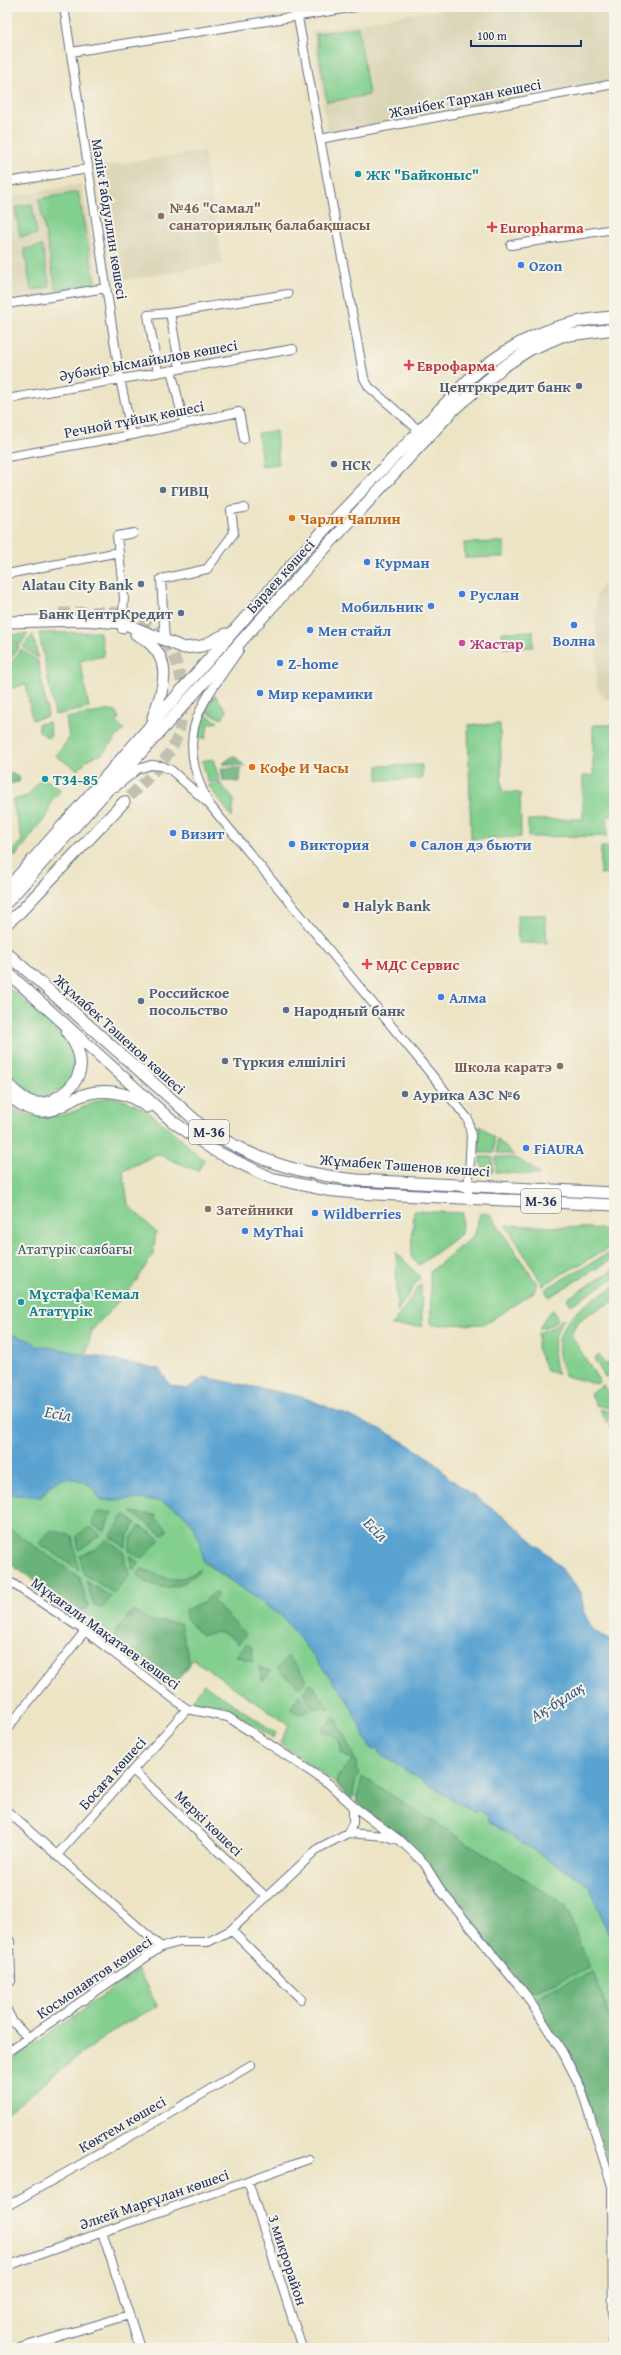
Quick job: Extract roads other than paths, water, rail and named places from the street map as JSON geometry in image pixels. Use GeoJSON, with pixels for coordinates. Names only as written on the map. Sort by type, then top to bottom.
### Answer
{"type":"FeatureCollection","features":[{"type":"Feature","properties":{"kind":"main road","name":"Бараев көшесі"},"geometry":{"type":"LineString","coordinates":[[7,889],[284,574],[451,405],[483,367],[524,339],[573,322],[614,317]]}},
{"type":"Feature","properties":{"kind":"main road","name":"Бараев көшесі"},"geometry":{"type":"LineString","coordinates":[[451,405],[529,350],[562,336],[588,331],[614,329]]}},
{"type":"Feature","properties":{"kind":"main road","name":"Бараев көшесі"},"geometry":{"type":"LineString","coordinates":[[7,902],[293,583],[423,434]]}},
{"type":"Feature","properties":{"kind":"main road"},"geometry":{"type":"LineString","coordinates":[[284,574],[293,583]]}},
{"type":"Feature","properties":{"kind":"main road"},"geometry":{"type":"LineString","coordinates":[[7,615],[59,614]]}},
{"type":"Feature","properties":{"kind":"main road"},"geometry":{"type":"LineString","coordinates":[[7,622],[82,620],[123,626],[184,648],[202,646],[212,642],[241,623]]}},
{"type":"Feature","properties":{"kind":"main road"},"geometry":{"type":"LineString","coordinates":[[7,629],[123,626],[148,641],[156,650],[162,662],[164,684],[150,725]]}},
{"type":"Feature","properties":{"kind":"main road"},"geometry":{"type":"LineString","coordinates":[[7,923],[20,912],[124,802]]}},
{"type":"Feature","properties":{"kind":"main road"},"geometry":{"type":"LineString","coordinates":[[7,913],[19,890]]}},
{"type":"Feature","properties":{"kind":"main road","name":"Жұмабек Тәшенов көшесі"},"geometry":{"type":"LineString","coordinates":[[7,953],[203,1127],[250,1155],[279,1166],[328,1177],[614,1193]]}},
{"type":"Feature","properties":{"kind":"main road","name":"Жұмабек Тәшенов көшесі"},"geometry":{"type":"LineString","coordinates":[[7,972],[46,1005],[172,1121],[215,1151],[271,1178],[303,1186],[356,1193],[468,1197],[614,1205]]}},
{"type":"Feature","properties":{"kind":"main road"},"geometry":{"type":"LineString","coordinates":[[7,1084],[26,1100],[44,1103],[52,1101],[75,1085],[81,1071],[76,1043],[46,1005]]}},
{"type":"Feature","properties":{"kind":"main road"},"geometry":{"type":"LineString","coordinates":[[7,1094],[19,1104],[35,1110],[51,1110],[80,1096],[108,1091],[122,1093],[136,1098],[182,1135],[215,1151]]}},
{"type":"Feature","properties":{"kind":"street","name":"Мәлік Ғабдуллин көшесі"},"geometry":{"type":"LineString","coordinates":[[64,7],[120,379],[132,435]]}},
{"type":"Feature","properties":{"kind":"street"},"geometry":{"type":"LineString","coordinates":[[296,7],[364,378],[369,387],[423,434]]}},
{"type":"Feature","properties":{"kind":"street"},"geometry":{"type":"LineString","coordinates":[[71,52],[356,7]]}},
{"type":"Feature","properties":{"kind":"street","name":"Жәнібек Тархан көшесі"},"geometry":{"type":"LineString","coordinates":[[320,140],[614,84]]}},
{"type":"Feature","properties":{"kind":"street"},"geometry":{"type":"LineString","coordinates":[[7,182],[88,169]]}},
{"type":"Feature","properties":{"kind":"street"},"geometry":{"type":"LineString","coordinates":[[510,245],[614,229]]}},
{"type":"Feature","properties":{"kind":"street"},"geometry":{"type":"LineString","coordinates":[[7,304],[106,288]]}},
{"type":"Feature","properties":{"kind":"street"},"geometry":{"type":"LineString","coordinates":[[158,372],[148,315],[288,294]]}},
{"type":"Feature","properties":{"kind":"street"},"geometry":{"type":"LineString","coordinates":[[170,312],[175,369],[184,424]]}},
{"type":"Feature","properties":{"kind":"street","name":"Әубәкір Ысмайылов көшесі"},"geometry":{"type":"LineString","coordinates":[[7,400],[293,348]]}},
{"type":"Feature","properties":{"kind":"street","name":"Речной тұйық көшесі"},"geometry":{"type":"LineString","coordinates":[[7,457],[132,435],[239,412],[244,439]]}},
{"type":"Feature","properties":{"kind":"street"},"geometry":{"type":"LineString","coordinates":[[164,640],[161,579],[207,569],[234,534],[231,510],[244,508]]}},
{"type":"Feature","properties":{"kind":"street"},"geometry":{"type":"LineString","coordinates":[[123,626],[124,598],[117,536],[134,532]]}},
{"type":"Feature","properties":{"kind":"street"},"geometry":{"type":"LineString","coordinates":[[7,574],[119,552]]}},
{"type":"Feature","properties":{"kind":"street"},"geometry":{"type":"LineString","coordinates":[[209,804],[196,775],[192,758],[194,726],[207,695],[257,623]]}},
{"type":"Feature","properties":{"kind":"street"},"geometry":{"type":"LineString","coordinates":[[90,810],[134,772],[145,767],[155,765],[170,770],[209,804],[468,1119],[471,1136],[468,1197]]}},
{"type":"Feature","properties":{"kind":"street","name":"Мұқағали Мақатаев көшесі"},"geometry":{"type":"LineString","coordinates":[[7,1580],[85,1631],[187,1709]]}},
{"type":"Feature","properties":{"kind":"street"},"geometry":{"type":"LineString","coordinates":[[7,1729],[85,1631]]}},
{"type":"Feature","properties":{"kind":"street"},"geometry":{"type":"LineString","coordinates":[[187,1709],[228,1717],[328,1783],[353,1806],[402,1842],[424,1863],[442,1892],[526,1995],[563,2053],[581,2088],[612,2186],[613,2348]]}},
{"type":"Feature","properties":{"kind":"street","name":"Босаға көшесі"},"geometry":{"type":"LineString","coordinates":[[58,1855],[187,1709]]}},
{"type":"Feature","properties":{"kind":"street","name":"Меркі көшесі"},"geometry":{"type":"LineString","coordinates":[[133,1770],[266,1897]]}},
{"type":"Feature","properties":{"kind":"street"},"geometry":{"type":"LineString","coordinates":[[353,1806],[353,1824],[348,1833],[386,1836],[402,1842]]}},
{"type":"Feature","properties":{"kind":"street"},"geometry":{"type":"LineString","coordinates":[[7,1810],[161,1947]]}},
{"type":"Feature","properties":{"kind":"street","name":"Космонавтов көшесі"},"geometry":{"type":"LineString","coordinates":[[7,2052],[161,1947],[180,1942],[208,1942],[231,1930],[319,1848],[348,1833]]}},
{"type":"Feature","properties":{"kind":"street"},"geometry":{"type":"LineString","coordinates":[[231,1930],[301,1999]]}},
{"type":"Feature","properties":{"kind":"street"},"geometry":{"type":"LineString","coordinates":[[7,1938],[10,1941],[11,1981],[7,1986]]}},
{"type":"Feature","properties":{"kind":"street"},"geometry":{"type":"LineString","coordinates":[[7,2010],[13,2022],[28,2038]]}},
{"type":"Feature","properties":{"kind":"street","name":"Көктем көшесі"},"geometry":{"type":"LineString","coordinates":[[7,2206],[150,2125],[250,2065]]}},
{"type":"Feature","properties":{"kind":"street","name":"Әлкей Марғұлан көшесі"},"geometry":{"type":"LineString","coordinates":[[7,2266],[309,2159]]}},
{"type":"Feature","properties":{"kind":"street","name":"3 микрорайон"},"geometry":{"type":"LineString","coordinates":[[248,2181],[302,2348]]}},
{"type":"Feature","properties":{"kind":"street"},"geometry":{"type":"LineString","coordinates":[[102,2232],[140,2348]]}},
{"type":"Feature","properties":{"kind":"street"},"geometry":{"type":"LineString","coordinates":[[20,2348],[129,2315]]}},
{"type":"Feature","properties":{"kind":"water"},"geometry":{"type":"Polygon","coordinates":[[[7,1333],[31,1341],[38,1347],[43,1346],[159,1369],[170,1385],[187,1389],[204,1377],[303,1397],[383,1430],[436,1463],[449,1478],[508,1520],[552,1558],[581,1592],[584,1613],[594,1631],[614,1642],[614,1947],[589,1885],[488,1821],[487,1815],[478,1810],[473,1812],[380,1754],[378,1748],[371,1749],[347,1699],[282,1616],[203,1561],[199,1538],[185,1515],[164,1503],[152,1500],[100,1500],[95,1491],[88,1484],[80,1480],[72,1479],[63,1479],[55,1483],[47,1489],[41,1497],[7,1494],[7,1333]]]}},
{"type":"Feature","properties":{"kind":"tunnel"},"geometry":{"type":"LineString","coordinates":[[59,613],[107,612],[123,614],[136,618],[158,633],[173,653],[178,665],[182,692],[181,721],[178,735],[172,748],[162,763],[124,802]]}},
{"type":"Feature","properties":{"kind":"place","name":"ЖК \"Байконыс\""},"geometry":{"type":"Point","coordinates":[358,174]}},
{"type":"Feature","properties":{"kind":"place","name":"№46 \"Самал\" санаториялық балабақшасы"},"geometry":{"type":"Point","coordinates":[161,216]}},
{"type":"Feature","properties":{"kind":"place","name":"Europharma"},"geometry":{"type":"Point","coordinates":[492,227]}},
{"type":"Feature","properties":{"kind":"place","name":"Ozon"},"geometry":{"type":"Point","coordinates":[521,265]}},
{"type":"Feature","properties":{"kind":"place","name":"Еврофарма"},"geometry":{"type":"Point","coordinates":[409,365]}},
{"type":"Feature","properties":{"kind":"place","name":"Центркредит банк"},"geometry":{"type":"Point","coordinates":[579,386]}},
{"type":"Feature","properties":{"kind":"place","name":"НСК"},"geometry":{"type":"Point","coordinates":[334,464]}},
{"type":"Feature","properties":{"kind":"place","name":"ГИВЦ"},"geometry":{"type":"Point","coordinates":[163,490]}},
{"type":"Feature","properties":{"kind":"place","name":"Чарли Чаплин"},"geometry":{"type":"Point","coordinates":[292,518]}},
{"type":"Feature","properties":{"kind":"place","name":"Курман"},"geometry":{"type":"Point","coordinates":[367,562]}},
{"type":"Feature","properties":{"kind":"place","name":"Alatau City Bank"},"geometry":{"type":"Point","coordinates":[141,584]}},
{"type":"Feature","properties":{"kind":"place","name":"Руслан"},"geometry":{"type":"Point","coordinates":[462,594]}},
{"type":"Feature","properties":{"kind":"place","name":"Мобильник"},"geometry":{"type":"Point","coordinates":[431,606]}},
{"type":"Feature","properties":{"kind":"place","name":"Банк ЦентрКредит"},"geometry":{"type":"Point","coordinates":[181,613]}},
{"type":"Feature","properties":{"kind":"place","name":"Волна"},"geometry":{"type":"Point","coordinates":[574,625]}},
{"type":"Feature","properties":{"kind":"place","name":"Мен стайл"},"geometry":{"type":"Point","coordinates":[310,630]}},
{"type":"Feature","properties":{"kind":"place","name":"Жастар"},"geometry":{"type":"Point","coordinates":[462,643]}},
{"type":"Feature","properties":{"kind":"place","name":"Z-home"},"geometry":{"type":"Point","coordinates":[280,663]}},
{"type":"Feature","properties":{"kind":"place","name":"Мир керамики"},"geometry":{"type":"Point","coordinates":[260,693]}},
{"type":"Feature","properties":{"kind":"place","name":"Кофе И Часы"},"geometry":{"type":"Point","coordinates":[252,767]}},
{"type":"Feature","properties":{"kind":"place","name":"Т34-85"},"geometry":{"type":"Point","coordinates":[45,779]}},
{"type":"Feature","properties":{"kind":"place","name":"Визит"},"geometry":{"type":"Point","coordinates":[173,833]}},
{"type":"Feature","properties":{"kind":"place","name":"Виктория"},"geometry":{"type":"Point","coordinates":[292,844]}},
{"type":"Feature","properties":{"kind":"place","name":"Салон дэ бьюти"},"geometry":{"type":"Point","coordinates":[413,844]}},
{"type":"Feature","properties":{"kind":"place","name":"Halyk Bank"},"geometry":{"type":"Point","coordinates":[346,905]}},
{"type":"Feature","properties":{"kind":"place","name":"МДС Сервис"},"geometry":{"type":"Point","coordinates":[367,964]}},
{"type":"Feature","properties":{"kind":"place","name":"Алма"},"geometry":{"type":"Point","coordinates":[441,997]}},
{"type":"Feature","properties":{"kind":"place","name":"Российское посольство"},"geometry":{"type":"Point","coordinates":[141,1001]}},
{"type":"Feature","properties":{"kind":"place","name":"Народный банк"},"geometry":{"type":"Point","coordinates":[286,1010]}},
{"type":"Feature","properties":{"kind":"place","name":"Түркия елшілігі"},"geometry":{"type":"Point","coordinates":[225,1061]}},
{"type":"Feature","properties":{"kind":"place","name":"Школа каратэ"},"geometry":{"type":"Point","coordinates":[560,1066]}},
{"type":"Feature","properties":{"kind":"place","name":"Аурика АЗС №6"},"geometry":{"type":"Point","coordinates":[405,1094]}},
{"type":"Feature","properties":{"kind":"place","name":"FiAURA"},"geometry":{"type":"Point","coordinates":[526,1148]}},
{"type":"Feature","properties":{"kind":"place","name":"Затейники"},"geometry":{"type":"Point","coordinates":[208,1209]}},
{"type":"Feature","properties":{"kind":"place","name":"Wildberries"},"geometry":{"type":"Point","coordinates":[315,1213]}},
{"type":"Feature","properties":{"kind":"place","name":"MyThai"},"geometry":{"type":"Point","coordinates":[245,1231]}},
{"type":"Feature","properties":{"kind":"place","name":"Мұстафа Кемал Ататүрік"},"geometry":{"type":"Point","coordinates":[21,1302]}},
{"type":"Feature","properties":{"kind":"park label","name":"Ататүрік саябағы"},"geometry":{"type":"Point","coordinates":[75,1248]}},
{"type":"Feature","properties":{"kind":"water label","name":"Есіл"},"geometry":{"type":"Point","coordinates":[58,1413]}},
{"type":"Feature","properties":{"kind":"water label","name":"Есіл"},"geometry":{"type":"Point","coordinates":[376,1529]}},
{"type":"Feature","properties":{"kind":"water label","name":"Ақ-бұлақ"},"geometry":{"type":"Point","coordinates":[557,1701]}}]}
